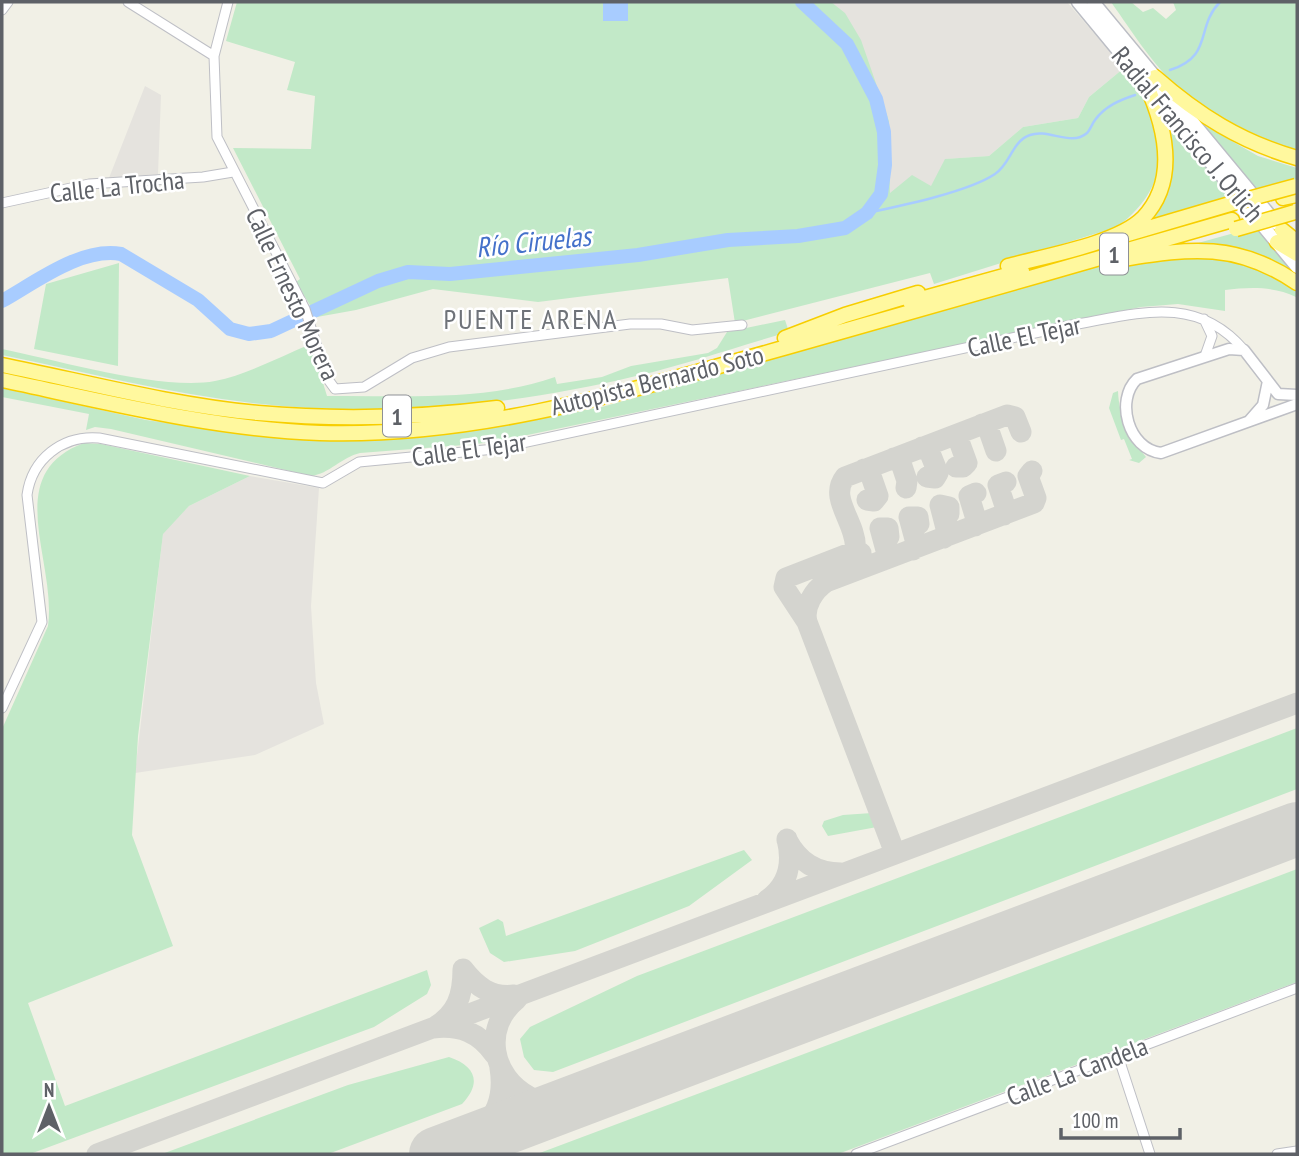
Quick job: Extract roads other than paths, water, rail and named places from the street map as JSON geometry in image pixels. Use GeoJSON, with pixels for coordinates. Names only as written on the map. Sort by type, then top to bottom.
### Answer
{"type":"FeatureCollection","features":[{"type":"Feature","properties":{"kind":"highway"},"geometry":{"type":"LineString","coordinates":[[1150,80],[1226,130],[1297,158]]}},
{"type":"Feature","properties":{"kind":"highway"},"geometry":{"type":"LineString","coordinates":[[785,338],[845,315],[1101,239],[1143,218],[1157,192],[1166,156],[1160,117],[1150,80]]}},
{"type":"Feature","properties":{"kind":"highway","name":"Autopista Bernardo Soto"},"geometry":{"type":"LineString","coordinates":[[1118,260],[1232,217],[1297,186]]}},
{"type":"Feature","properties":{"kind":"highway","name":"Autopista Bernardo Soto"},"geometry":{"type":"LineString","coordinates":[[2,372],[186,418],[259,429],[349,433],[436,427],[591,400],[995,283],[1232,217],[1293,204]]}},
{"type":"Feature","properties":{"kind":"highway"},"geometry":{"type":"LineString","coordinates":[[1279,236],[1297,242]]}},
{"type":"Feature","properties":{"kind":"highway"},"geometry":{"type":"LineString","coordinates":[[1279,236],[1297,254]]}},
{"type":"Feature","properties":{"kind":"highway"},"geometry":{"type":"LineString","coordinates":[[1118,260],[1185,249],[1220,251],[1268,266],[1297,284]]}},
{"type":"Feature","properties":{"kind":"highway","name":"1"},"geometry":{"type":"LineString","coordinates":[[995,283],[1118,260]]}},
{"type":"Feature","properties":{"kind":"highway","name":"Autopista Bernardo Soto"},"geometry":{"type":"LineString","coordinates":[[2,372],[257,413],[333,417],[400,416],[482,410],[555,399],[626,383],[995,283]]}},
{"type":"Feature","properties":{"kind":"main road","name":"Radial Francisco J. Orlich"},"geometry":{"type":"LineString","coordinates":[[1077,2],[1150,80],[1279,236],[1297,267]]}},
{"type":"Feature","properties":{"kind":"main road","name":"Radial Francisco J. Orlich"},"geometry":{"type":"LineString","coordinates":[[1093,2],[1143,62],[1150,80]]}},
{"type":"Feature","properties":{"kind":"main road"},"geometry":{"type":"LineString","coordinates":[[1102,2],[1143,62]]}},
{"type":"Feature","properties":{"kind":"street"},"geometry":{"type":"LineString","coordinates":[[2,10],[8,2]]}},
{"type":"Feature","properties":{"kind":"street"},"geometry":{"type":"LineString","coordinates":[[128,2],[214,56]]}},
{"type":"Feature","properties":{"kind":"street","name":"Calle Ernesto Morera"},"geometry":{"type":"LineString","coordinates":[[228,2],[214,56],[217,137],[305,309],[329,383],[335,388],[350,390],[364,387],[412,358],[449,347],[630,324],[661,324],[692,330],[742,326]]}},
{"type":"Feature","properties":{"kind":"street","name":"Calle La Trocha"},"geometry":{"type":"LineString","coordinates":[[2,203],[89,184],[203,177],[233,172]]}},
{"type":"Feature","properties":{"kind":"street","name":"Calle El Tejar"},"geometry":{"type":"LineString","coordinates":[[2,708],[42,622],[27,495],[29,484],[40,463],[67,441],[99,438],[323,483],[359,462],[495,449],[1072,325],[1144,313],[1174,312],[1203,317],[1226,331],[1244,350]]}},
{"type":"Feature","properties":{"kind":"street"},"geometry":{"type":"LineString","coordinates":[[1203,317],[1212,336],[1205,356]]}},
{"type":"Feature","properties":{"kind":"street"},"geometry":{"type":"LineString","coordinates":[[1297,395],[1278,394],[1244,350],[1229,349],[1137,379],[1127,388],[1126,406],[1138,442],[1154,452],[1169,452],[1297,404]]}},
{"type":"Feature","properties":{"kind":"street"},"geometry":{"type":"LineString","coordinates":[[1247,423],[1263,405],[1268,381]]}},
{"type":"Feature","properties":{"kind":"street","name":"Calle La Candela"},"geometry":{"type":"LineString","coordinates":[[856,1154],[1297,988]]}},
{"type":"Feature","properties":{"kind":"street"},"geometry":{"type":"LineString","coordinates":[[1118,1056],[1150,1154]]}},
{"type":"Feature","properties":{"kind":"street"},"geometry":{"type":"LineString","coordinates":[[1277,1154],[1297,1151]]}},
{"type":"Feature","properties":{"kind":"water"},"geometry":{"type":"Polygon","coordinates":[[[603,2],[628,2],[628,21],[603,21],[603,2]]]}},
{"type":"Feature","properties":{"kind":"waterway","name":"Río Ciruelas"},"geometry":{"type":"LineString","coordinates":[[2,301],[75,261],[106,253],[121,254],[198,300],[230,329],[249,334],[271,331],[378,281],[408,272],[450,274],[638,255],[728,240],[798,236],[845,228],[867,213],[881,194],[885,165],[884,132],[876,99],[847,44],[802,2]]}},
{"type":"Feature","properties":{"kind":"waterway"},"geometry":{"type":"LineString","coordinates":[[1170,70],[1184,64],[1199,49],[1212,12],[1220,2]]}},
{"type":"Feature","properties":{"kind":"waterway"},"geometry":{"type":"LineString","coordinates":[[867,213],[933,198],[983,181],[1000,170],[1024,138],[1037,133],[1067,138],[1081,137],[1108,107],[1135,95]]}},
{"type":"Feature","properties":{"kind":"district","name":"PUENTE ARENA"},"geometry":{"type":"Point","coordinates":[531,318]}}]}
